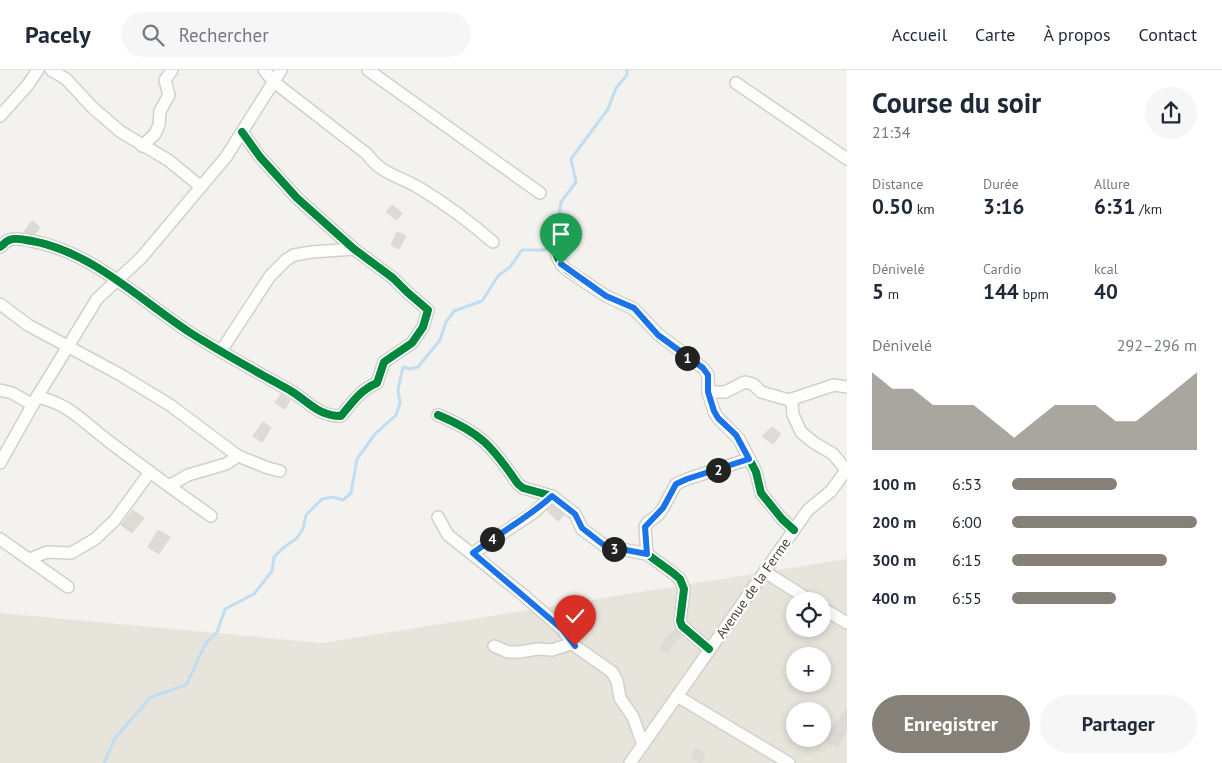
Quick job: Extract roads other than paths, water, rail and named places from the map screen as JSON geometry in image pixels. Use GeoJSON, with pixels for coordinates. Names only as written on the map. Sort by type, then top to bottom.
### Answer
{"type":"FeatureCollection","features":[{"type":"Feature","properties":{"kind":"street"},"geometry":{"type":"LineString","coordinates":[[0,116],[27,86],[38,70]]}},
{"type":"Feature","properties":{"kind":"street"},"geometry":{"type":"LineString","coordinates":[[51,70],[66,80],[108,122],[142,146],[168,160],[200,186]]}},
{"type":"Feature","properties":{"kind":"street"},"geometry":{"type":"LineString","coordinates":[[142,146],[155,134],[159,126],[160,111],[169,95],[165,80],[172,70]]}},
{"type":"Feature","properties":{"kind":"street"},"geometry":{"type":"LineString","coordinates":[[264,70],[274,82],[367,154],[377,168],[409,182],[462,215],[493,242]]}},
{"type":"Feature","properties":{"kind":"street"},"geometry":{"type":"LineString","coordinates":[[0,463],[97,298],[117,281],[151,246],[226,157],[281,70]]}},
{"type":"Feature","properties":{"kind":"street"},"geometry":{"type":"LineString","coordinates":[[368,70],[540,193]]}},
{"type":"Feature","properties":{"kind":"street"},"geometry":{"type":"LineString","coordinates":[[736,82],[847,159]]}},
{"type":"Feature","properties":{"kind":"street"},"geometry":{"type":"LineString","coordinates":[[0,247],[8,240],[18,238],[43,242],[75,255],[221,351],[293,392],[329,416],[341,416],[353,399],[367,387],[377,383],[384,362],[412,343],[424,327],[428,310],[393,278],[354,249],[297,198],[260,157],[242,132]]}},
{"type":"Feature","properties":{"kind":"street"},"geometry":{"type":"LineString","coordinates":[[221,351],[270,276],[286,260],[294,255],[312,252],[354,249]]}},
{"type":"Feature","properties":{"kind":"street"},"geometry":{"type":"LineString","coordinates":[[558,256],[561,264],[576,276],[606,296],[634,308],[658,335],[703,368],[708,375],[708,392],[718,418],[736,435],[756,472],[761,493],[782,519],[794,530]]}},
{"type":"Feature","properties":{"kind":"street"},"geometry":{"type":"LineString","coordinates":[[0,304],[28,325],[69,345],[170,405],[238,456],[280,471]]}},
{"type":"Feature","properties":{"kind":"street"},"geometry":{"type":"LineString","coordinates":[[708,392],[724,392],[749,382],[761,392],[789,400],[792,403],[793,414],[801,432],[812,442],[833,454],[846,470]]}},
{"type":"Feature","properties":{"kind":"street"},"geometry":{"type":"LineString","coordinates":[[789,400],[834,385],[847,386]]}},
{"type":"Feature","properties":{"kind":"street"},"geometry":{"type":"LineString","coordinates":[[0,390],[35,401],[60,403],[210,516]]}},
{"type":"Feature","properties":{"kind":"street"},"geometry":{"type":"LineString","coordinates":[[438,415],[471,430],[499,456],[522,488],[552,496],[575,514],[582,528],[605,546],[647,554],[680,579],[684,594],[680,621],[682,626],[709,649]]}},
{"type":"Feature","properties":{"kind":"street"},"geometry":{"type":"LineString","coordinates":[[169,486],[188,475],[226,464],[238,456]]}},
{"type":"Feature","properties":{"kind":"street"},"geometry":{"type":"LineString","coordinates":[[647,554],[645,527],[663,508],[676,484],[749,459]]}},
{"type":"Feature","properties":{"kind":"street","name":"Avenue de la Ferme"},"geometry":{"type":"LineString","coordinates":[[630,763],[808,510],[831,491],[846,470]]}},
{"type":"Feature","properties":{"kind":"street"},"geometry":{"type":"LineString","coordinates":[[30,559],[47,552],[71,553],[94,538],[115,520],[150,472]]}},
{"type":"Feature","properties":{"kind":"street"},"geometry":{"type":"LineString","coordinates":[[473,553],[489,540],[533,513],[552,496]]}},
{"type":"Feature","properties":{"kind":"street"},"geometry":{"type":"LineString","coordinates":[[438,518],[448,535],[473,553],[562,629],[580,650],[606,667],[615,676],[620,698],[633,717],[643,745]]}},
{"type":"Feature","properties":{"kind":"street"},"geometry":{"type":"LineString","coordinates":[[0,539],[68,587]]}},
{"type":"Feature","properties":{"kind":"street"},"geometry":{"type":"LineString","coordinates":[[766,572],[798,592]]}},
{"type":"Feature","properties":{"kind":"street"},"geometry":{"type":"LineString","coordinates":[[831,613],[847,623]]}},
{"type":"Feature","properties":{"kind":"street"},"geometry":{"type":"LineString","coordinates":[[494,646],[508,652],[519,652],[538,649],[552,650],[573,643]]}},
{"type":"Feature","properties":{"kind":"street"},"geometry":{"type":"LineString","coordinates":[[677,696],[789,763]]}},
{"type":"Feature","properties":{"kind":"waterway"},"geometry":{"type":"LineString","coordinates":[[104,763],[115,738],[151,697],[186,685],[206,643],[217,632],[225,609],[254,594],[272,571],[274,557],[297,538],[303,529],[306,515],[322,499],[333,497],[343,500],[351,493],[357,459],[375,434],[396,415],[400,403],[398,390],[403,367],[410,369],[418,367],[440,340],[446,322],[454,311],[482,301],[498,276],[510,267],[522,250],[551,248],[557,229],[561,202],[576,182],[571,159],[608,109],[616,88],[627,75],[627,70]]}}]}
